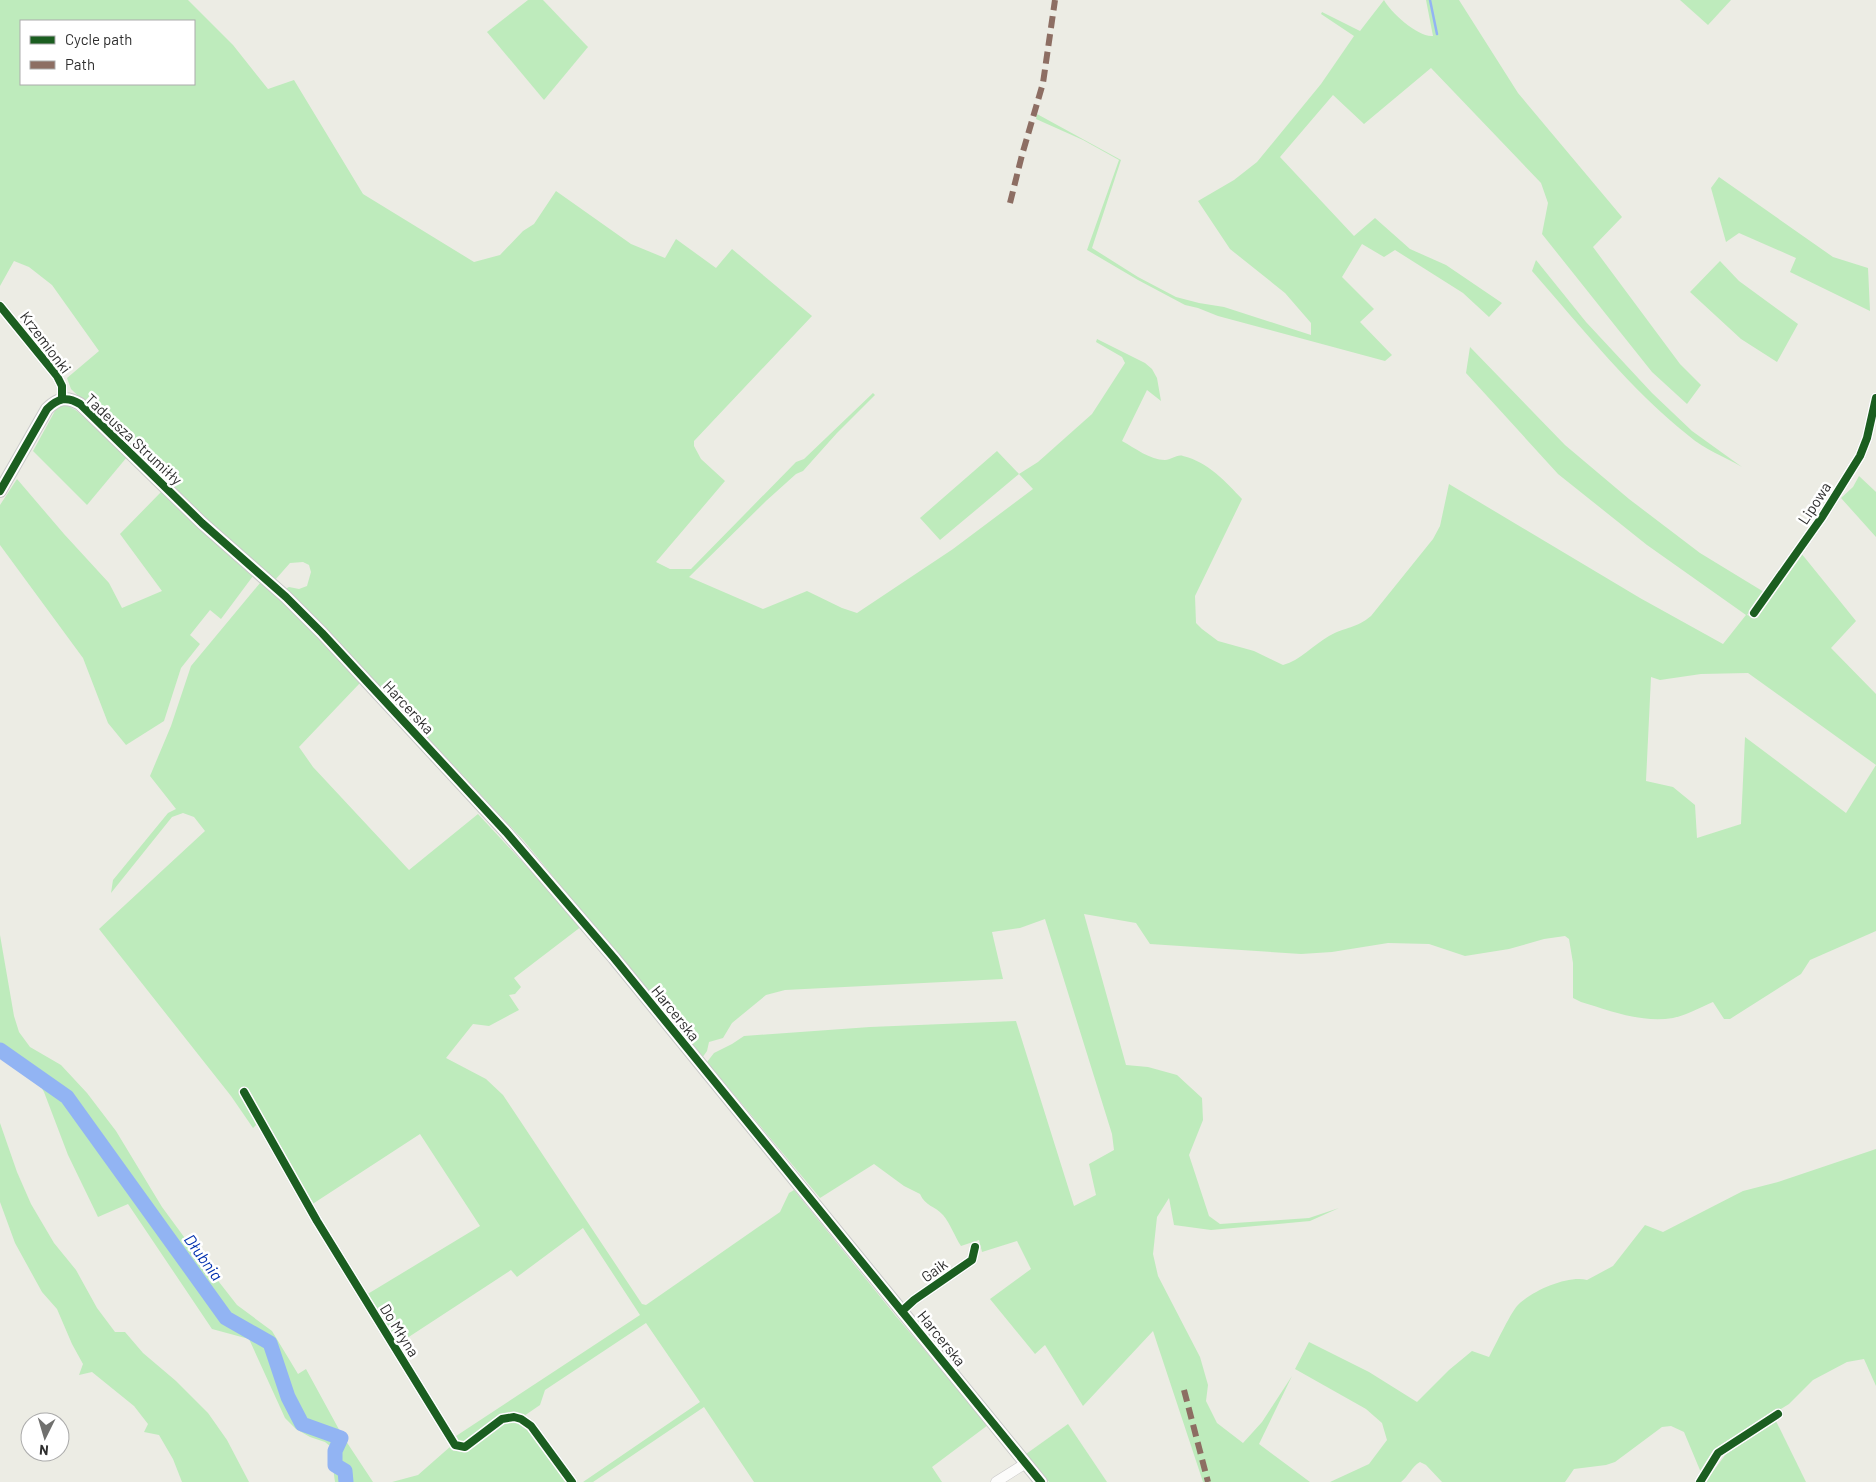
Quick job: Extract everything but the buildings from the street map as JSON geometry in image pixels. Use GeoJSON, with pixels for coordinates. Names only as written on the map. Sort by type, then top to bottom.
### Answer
{"type":"FeatureCollection","features":[{"type":"Feature","properties":{"kind":"street","name":"Krzemionki"},"geometry":{"type":"LineString","coordinates":[[0,306],[58,376],[62,386],[62,398]]}},
{"type":"Feature","properties":{"kind":"street","name":"Tadeusza Strumiłły"},"geometry":{"type":"LineString","coordinates":[[0,491],[47,409],[54,402],[62,398],[70,398],[80,404],[202,523],[267,581]]}},
{"type":"Feature","properties":{"kind":"street","name":"Lipowa"},"geometry":{"type":"LineString","coordinates":[[1754,613],[1822,517],[1860,456],[1867,438],[1876,398]]}},
{"type":"Feature","properties":{"kind":"street","name":"Harcerska"},"geometry":{"type":"LineString","coordinates":[[267,581],[322,633],[506,832],[620,966],[1041,1482]]}},
{"type":"Feature","properties":{"kind":"street","name":"Do Młyna"},"geometry":{"type":"LineString","coordinates":[[244,1092],[317,1221],[455,1446],[465,1447],[502,1419],[514,1417],[521,1419],[531,1426],[572,1482]]}},
{"type":"Feature","properties":{"kind":"street","name":"Gaik"},"geometry":{"type":"LineString","coordinates":[[902,1311],[972,1260],[975,1247]]}},
{"type":"Feature","properties":{"kind":"street"},"geometry":{"type":"LineString","coordinates":[[1700,1482],[1718,1453],[1778,1414]]}},
{"type":"Feature","properties":{"kind":"street"},"geometry":{"type":"LineString","coordinates":[[996,1482],[1026,1463]]}},
{"type":"Feature","properties":{"kind":"green space"},"geometry":{"type":"Polygon","coordinates":[[[0,0],[188,0],[233,45],[268,89],[294,80],[363,194],[474,262],[500,255],[523,231],[534,224],[556,191],[631,244],[665,258],[676,239],[716,268],[732,249],[812,316],[694,441],[694,446],[701,459],[725,481],[656,562],[670,569],[691,569],[796,462],[804,459],[873,393],[875,395],[803,471],[796,474],[766,501],[689,577],[763,609],[807,591],[857,613],[953,549],[1033,489],[1019,474],[1038,462],[1092,414],[1125,363],[1122,357],[1096,342],[1097,339],[1145,363],[1152,369],[1157,378],[1161,401],[1147,390],[1122,441],[1154,458],[1165,460],[1181,456],[1192,459],[1216,473],[1242,499],[1195,596],[1196,623],[1218,641],[1254,651],[1283,665],[1296,660],[1329,636],[1366,620],[1433,539],[1440,526],[1449,484],[1640,598],[1723,644],[1746,615],[1647,545],[1558,474],[1466,373],[1470,347],[1565,445],[1629,499],[1700,553],[1764,592],[1747,615],[1757,618],[1801,553],[1856,621],[1831,648],[1876,694],[1876,765],[1876,931],[1810,960],[1801,974],[1730,1019],[1724,1019],[1713,1002],[1678,1017],[1649,1019],[1615,1012],[1573,998],[1573,963],[1569,939],[1565,936],[1544,939],[1509,949],[1465,956],[1429,944],[1388,943],[1332,952],[1301,954],[1150,944],[1136,923],[1084,914],[1126,1065],[1148,1067],[1177,1075],[1202,1098],[1203,1120],[1189,1155],[1209,1216],[1220,1224],[1309,1218],[1339,1208],[1310,1221],[1211,1230],[1174,1225],[1169,1198],[1157,1217],[1153,1254],[1158,1276],[1200,1357],[1208,1385],[1206,1401],[1217,1423],[1243,1443],[1262,1422],[1292,1376],[1259,1444],[1310,1482],[1203,1482],[1153,1331],[1083,1406],[1045,1345],[1035,1354],[990,1299],[1031,1269],[1017,1241],[982,1252],[979,1240],[961,1246],[948,1222],[940,1212],[927,1204],[920,1194],[904,1186],[874,1164],[820,1198],[707,1062],[714,1053],[744,1036],[870,1027],[1016,1021],[1074,1206],[1096,1195],[1089,1164],[1114,1150],[1112,1134],[1045,919],[1020,928],[992,932],[1003,979],[785,990],[766,995],[732,1023],[723,1038],[709,1042],[707,1051],[702,1058],[524,841],[356,661],[285,589],[289,587],[299,589],[307,586],[311,572],[309,565],[303,562],[290,563],[275,580],[217,531],[71,389],[67,378],[99,351],[52,285],[29,267],[14,261],[0,286],[0,0]],[[1748,673],[1701,674],[1660,680],[1651,677],[1646,781],[1673,787],[1695,805],[1697,838],[1741,824],[1745,737],[1846,813],[1876,765],[1748,673]]]}},
{"type":"Feature","properties":{"kind":"green space"},"geometry":{"type":"Polygon","coordinates":[[[528,0],[543,0],[588,47],[544,100],[487,32],[528,0]]]}},
{"type":"Feature","properties":{"kind":"green space"},"geometry":{"type":"Polygon","coordinates":[[[1384,0],[1392,11],[1413,29],[1427,36],[1433,36],[1426,0],[1459,0],[1518,93],[1622,217],[1593,247],[1680,364],[1701,385],[1687,404],[1652,372],[1542,234],[1548,203],[1541,183],[1431,68],[1364,124],[1333,95],[1280,157],[1354,236],[1375,218],[1410,249],[1446,265],[1502,303],[1489,317],[1463,293],[1395,250],[1384,257],[1362,244],[1342,277],[1374,309],[1360,322],[1392,355],[1385,361],[1218,316],[1185,305],[1087,250],[1119,160],[1083,140],[1036,119],[1037,114],[1121,160],[1092,248],[1138,277],[1176,297],[1224,307],[1311,335],[1311,323],[1285,293],[1230,249],[1198,201],[1234,180],[1257,162],[1321,84],[1354,36],[1321,14],[1322,12],[1360,31],[1384,0]]]}},
{"type":"Feature","properties":{"kind":"green space"},"geometry":{"type":"Polygon","coordinates":[[[1680,0],[1731,0],[1708,25],[1680,0]]]}},
{"type":"Feature","properties":{"kind":"green space"},"geometry":{"type":"Polygon","coordinates":[[[1719,177],[1833,257],[1868,268],[1870,311],[1790,272],[1796,258],[1739,233],[1726,242],[1711,188],[1719,177]]]}},
{"type":"Feature","properties":{"kind":"green space"},"geometry":{"type":"Polygon","coordinates":[[[1536,260],[1586,322],[1652,393],[1692,431],[1742,467],[1695,441],[1667,418],[1627,378],[1532,271],[1536,260]]]}},
{"type":"Feature","properties":{"kind":"green space"},"geometry":{"type":"Polygon","coordinates":[[[1720,261],[1739,281],[1798,324],[1777,362],[1741,339],[1690,292],[1720,261]]]}},
{"type":"Feature","properties":{"kind":"green space"},"geometry":{"type":"Polygon","coordinates":[[[65,404],[77,411],[127,457],[87,505],[33,451],[56,409],[65,404]]]}},
{"type":"Feature","properties":{"kind":"green space"},"geometry":{"type":"Polygon","coordinates":[[[997,451],[1019,474],[940,540],[920,518],[997,451]]]}},
{"type":"Feature","properties":{"kind":"green space"},"geometry":{"type":"Polygon","coordinates":[[[1859,476],[1876,492],[1876,537],[1841,498],[1853,487],[1859,476]]]}},
{"type":"Feature","properties":{"kind":"green space"},"geometry":{"type":"Polygon","coordinates":[[[17,479],[109,583],[122,608],[162,591],[120,534],[162,491],[253,576],[221,619],[210,610],[190,635],[200,644],[181,668],[164,721],[126,745],[108,723],[83,658],[0,545],[0,505],[17,479]]]}},
{"type":"Feature","properties":{"kind":"green space"},"geometry":{"type":"Polygon","coordinates":[[[260,583],[301,617],[360,683],[299,747],[313,767],[409,870],[478,814],[582,926],[514,978],[521,987],[515,994],[509,995],[519,1010],[489,1026],[473,1024],[446,1058],[486,1079],[503,1095],[642,1304],[646,1305],[780,1212],[789,1193],[794,1190],[895,1315],[988,1425],[932,1467],[942,1482],[754,1482],[704,1407],[593,1482],[583,1482],[700,1402],[646,1323],[545,1390],[540,1405],[524,1416],[515,1412],[465,1445],[453,1438],[640,1315],[583,1228],[517,1277],[511,1270],[398,1344],[366,1295],[480,1226],[420,1134],[311,1205],[258,1123],[253,1128],[231,1096],[99,929],[205,831],[194,817],[183,813],[172,817],[111,893],[113,880],[168,813],[176,809],[150,776],[171,726],[191,666],[260,583]]]}},
{"type":"Feature","properties":{"kind":"green space"},"geometry":{"type":"Polygon","coordinates":[[[0,935],[14,1016],[19,1032],[30,1047],[61,1065],[87,1093],[116,1131],[162,1207],[237,1305],[272,1331],[298,1374],[306,1369],[342,1435],[373,1482],[335,1482],[330,1446],[296,1429],[285,1418],[249,1339],[212,1329],[128,1204],[98,1217],[68,1155],[44,1092],[36,1078],[0,1055],[0,935]]]}},
{"type":"Feature","properties":{"kind":"green space"},"geometry":{"type":"Polygon","coordinates":[[[0,1123],[17,1172],[31,1204],[54,1243],[76,1270],[97,1308],[115,1332],[125,1332],[143,1353],[176,1381],[208,1413],[227,1440],[249,1482],[182,1482],[173,1459],[159,1435],[144,1432],[148,1424],[134,1406],[92,1372],[79,1375],[83,1364],[57,1309],[42,1292],[15,1243],[0,1202],[0,1123]]]}},
{"type":"Feature","properties":{"kind":"green space"},"geometry":{"type":"Polygon","coordinates":[[[1876,1149],[1876,1386],[1864,1359],[1847,1362],[1813,1380],[1789,1404],[1716,1449],[1702,1475],[1684,1432],[1671,1426],[1662,1427],[1615,1462],[1574,1469],[1565,1482],[1442,1482],[1426,1465],[1420,1462],[1414,1466],[1401,1482],[1330,1482],[1369,1464],[1387,1440],[1382,1423],[1366,1409],[1295,1369],[1309,1342],[1369,1372],[1417,1402],[1449,1370],[1472,1351],[1489,1357],[1510,1316],[1523,1300],[1540,1290],[1560,1282],[1579,1279],[1587,1280],[1613,1266],[1645,1225],[1663,1232],[1743,1191],[1778,1182],[1876,1149]]]}},
{"type":"Feature","properties":{"kind":"green space"},"geometry":{"type":"Polygon","coordinates":[[[1775,1419],[1806,1482],[1705,1482],[1729,1450],[1775,1419]]]}},
{"type":"Feature","properties":{"kind":"green space"},"geometry":{"type":"Polygon","coordinates":[[[504,1421],[524,1423],[568,1482],[392,1482],[418,1475],[451,1446],[453,1451],[463,1451],[504,1421]]]}},
{"type":"Feature","properties":{"kind":"green space"},"geometry":{"type":"Polygon","coordinates":[[[1068,1424],[1107,1482],[1049,1482],[1026,1454],[1068,1424]]]}},
{"type":"Feature","properties":{"kind":"waterway"},"geometry":{"type":"LineString","coordinates":[[1430,0],[1437,34]]}},
{"type":"Feature","properties":{"kind":"waterway","name":"Dłubnia"},"geometry":{"type":"LineString","coordinates":[[0,1050],[67,1097],[226,1318],[270,1343],[288,1397],[302,1424],[341,1438],[335,1451],[335,1465],[345,1471],[346,1482]]}},
{"type":"Feature","properties":{"kind":"marked path"},"geometry":{"type":"LineString","coordinates":[[1010,203],[1043,83],[1055,0]]}},
{"type":"Feature","properties":{"kind":"marked path"},"geometry":{"type":"LineString","coordinates":[[1184,1390],[1208,1482]]}},
{"type":"Feature","properties":{"kind":"cycle path"},"geometry":{"type":"LineString","coordinates":[[0,306],[57,376],[62,386],[62,399]]}},
{"type":"Feature","properties":{"kind":"cycle path"},"geometry":{"type":"LineString","coordinates":[[1754,613],[1822,517],[1860,456],[1867,438],[1876,398]]}},
{"type":"Feature","properties":{"kind":"cycle path"},"geometry":{"type":"LineString","coordinates":[[0,491],[47,409],[59,400],[75,401],[202,523],[286,597],[322,633],[506,832],[614,958],[1041,1482]]}},
{"type":"Feature","properties":{"kind":"cycle path"},"geometry":{"type":"LineString","coordinates":[[244,1092],[317,1221],[455,1445],[465,1447],[502,1419],[514,1417],[521,1419],[531,1426],[572,1482]]}},
{"type":"Feature","properties":{"kind":"cycle path"},"geometry":{"type":"LineString","coordinates":[[902,1311],[914,1300],[972,1260],[975,1247]]}},
{"type":"Feature","properties":{"kind":"cycle path"},"geometry":{"type":"LineString","coordinates":[[1700,1482],[1718,1453],[1778,1414]]}}]}
